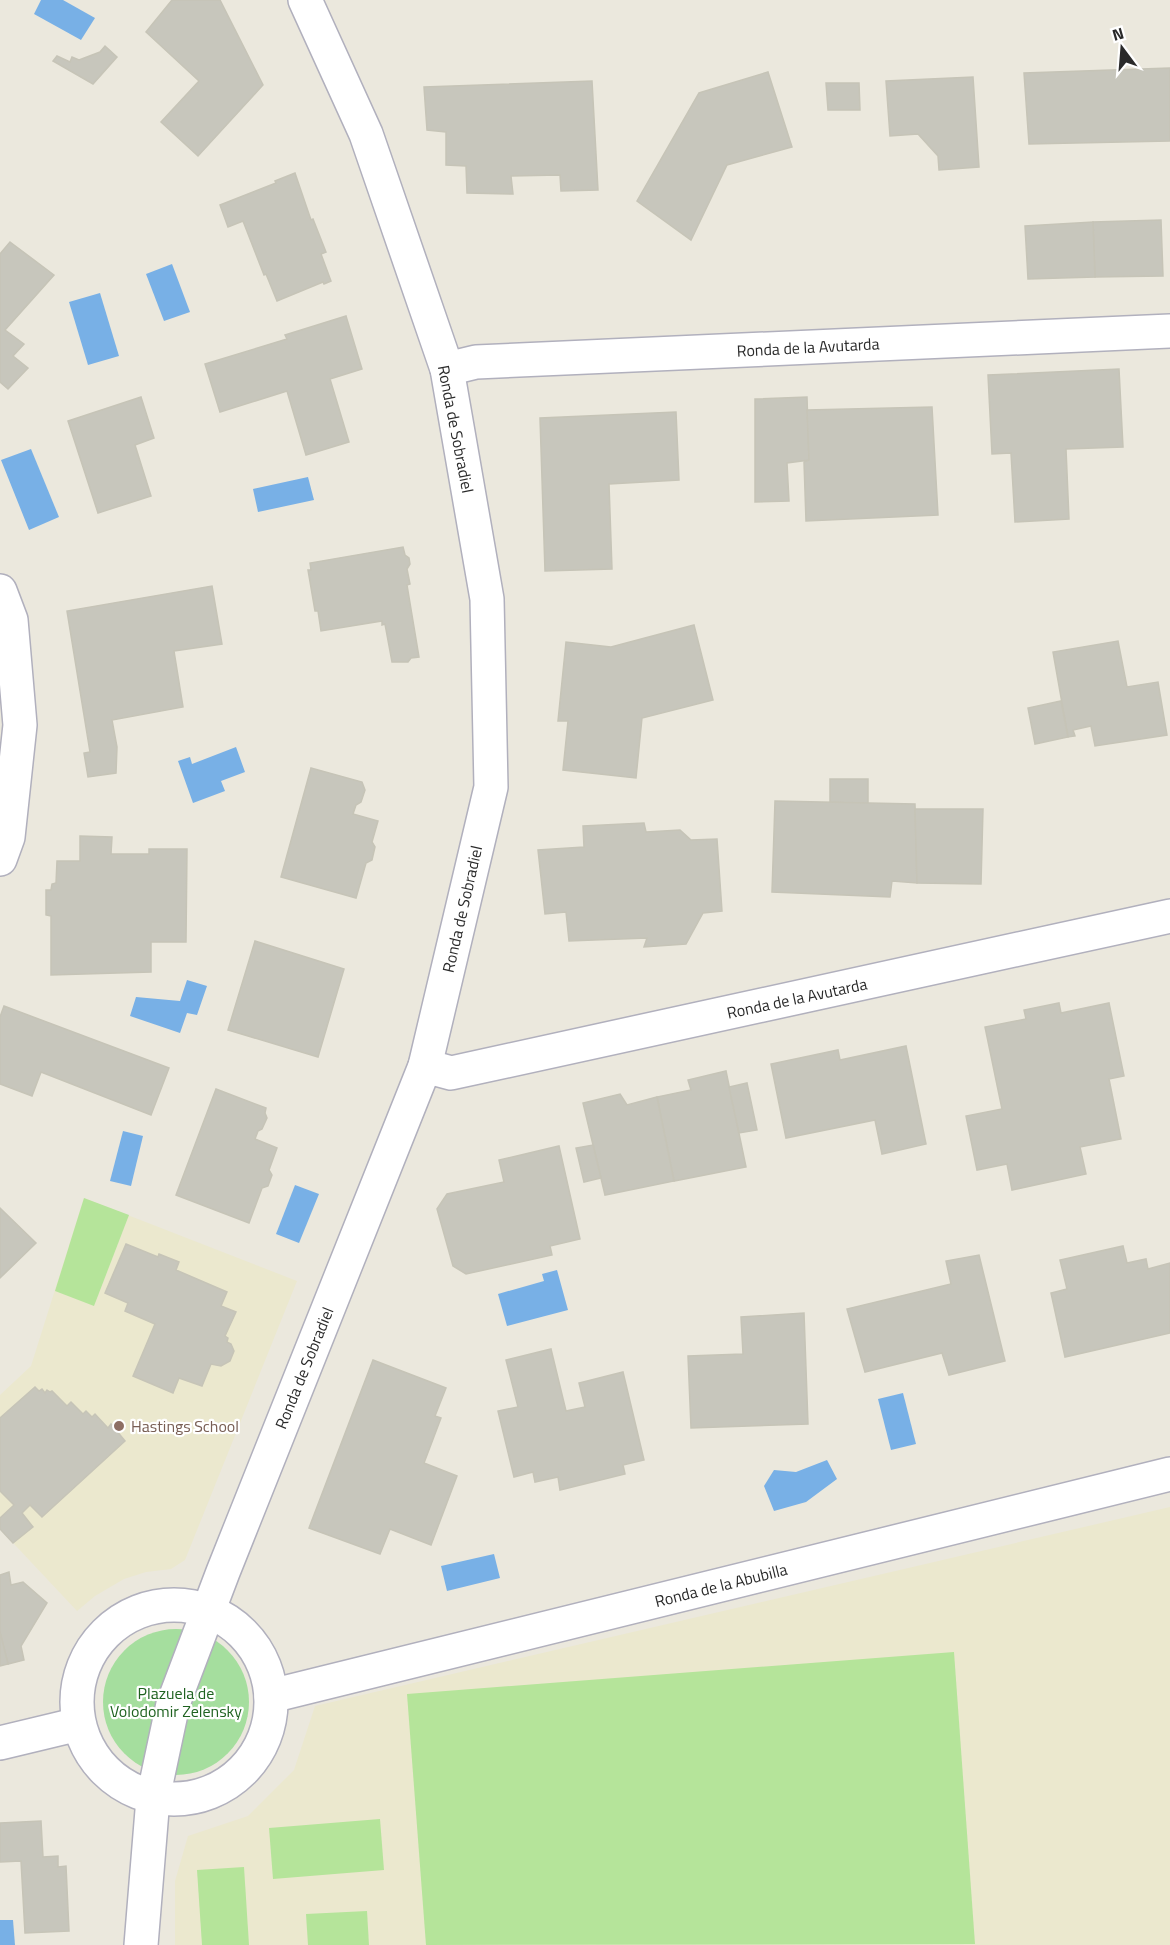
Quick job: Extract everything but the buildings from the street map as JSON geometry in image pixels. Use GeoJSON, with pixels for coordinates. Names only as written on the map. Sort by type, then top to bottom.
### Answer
{"type":"FeatureCollection","features":[{"type":"Feature","properties":{"kind":"street","name":"Ronda de Sobradiel"},"geometry":{"type":"LineString","coordinates":[[141,1945],[153,1798],[173,1704],[425,1066],[491,787],[487,599],[447,369],[366,134],[306,0]]}},
{"type":"Feature","properties":{"kind":"street","name":"Ronda de la Avutarda"},"geometry":{"type":"LineString","coordinates":[[447,369],[476,362],[1170,331]]}},
{"type":"Feature","properties":{"kind":"street"},"geometry":{"type":"LineString","coordinates":[[0,591],[11,620],[20,725],[8,837],[0,859]]}},
{"type":"Feature","properties":{"kind":"street","name":"Ronda de la Avutarda"},"geometry":{"type":"LineString","coordinates":[[425,1066],[452,1073],[1170,916]]}},
{"type":"Feature","properties":{"kind":"street","name":"Ronda de la Abubilla"},"geometry":{"type":"LineString","coordinates":[[271,1696],[1170,1474]]}},
{"type":"Feature","properties":{"kind":"street"},"geometry":{"type":"LineString","coordinates":[[178,1605],[208,1611],[232,1624],[252,1644],[265,1669],[271,1696],[269,1726],[257,1753],[238,1776],[212,1792],[183,1799],[153,1798],[127,1788],[105,1771],[89,1750],[79,1724],[77,1695],[84,1666],[99,1640],[122,1620],[149,1608],[178,1605]]}},
{"type":"Feature","properties":{"kind":"street"},"geometry":{"type":"LineString","coordinates":[[0,1743],[79,1724]]}},
{"type":"Feature","properties":{"kind":"shaded area","name":"Hastings School"},"geometry":{"type":"Polygon","coordinates":[[[84,1198],[297,1281],[185,1560],[171,1569],[146,1572],[124,1579],[95,1596],[77,1611],[0,1529],[0,1395],[31,1366],[84,1198]]]}},
{"type":"Feature","properties":{"kind":"shaded area"},"geometry":{"type":"Polygon","coordinates":[[[1170,1507],[1170,1945],[175,1945],[175,1881],[188,1836],[248,1816],[294,1770],[315,1706],[1170,1507]]]}},
{"type":"Feature","properties":{"kind":"green space"},"geometry":{"type":"Polygon","coordinates":[[[84,1198],[129,1215],[94,1306],[55,1291],[84,1198]]]}},
{"type":"Feature","properties":{"kind":"green space","name":"Plazuela de Volodomir Zelensky"},"geometry":{"type":"Polygon","coordinates":[[[176,1629],[204,1635],[227,1651],[243,1674],[249,1702],[243,1730],[227,1753],[204,1769],[176,1775],[148,1769],[125,1753],[109,1730],[103,1702],[109,1674],[125,1651],[148,1635],[176,1629]]]}},
{"type":"Feature","properties":{"kind":"green space"},"geometry":{"type":"Polygon","coordinates":[[[954,1652],[975,1944],[426,1945],[407,1694],[954,1652]]]}},
{"type":"Feature","properties":{"kind":"green space"},"geometry":{"type":"Polygon","coordinates":[[[380,1819],[384,1870],[273,1879],[269,1828],[380,1819]]]}},
{"type":"Feature","properties":{"kind":"green space"},"geometry":{"type":"Polygon","coordinates":[[[244,1867],[249,1945],[202,1945],[197,1870],[244,1867]]]}},
{"type":"Feature","properties":{"kind":"green space"},"geometry":{"type":"Polygon","coordinates":[[[367,1911],[369,1945],[308,1945],[306,1914],[367,1911]]]}},
{"type":"Feature","properties":{"kind":"water"},"geometry":{"type":"Polygon","coordinates":[[[41,0],[63,0],[95,18],[81,40],[34,14],[41,0]]]}},
{"type":"Feature","properties":{"kind":"water"},"geometry":{"type":"Polygon","coordinates":[[[172,264],[190,312],[164,321],[146,274],[172,264]]]}},
{"type":"Feature","properties":{"kind":"water"},"geometry":{"type":"Polygon","coordinates":[[[100,293],[119,356],[88,365],[69,302],[100,293]]]}},
{"type":"Feature","properties":{"kind":"water"},"geometry":{"type":"Polygon","coordinates":[[[31,449],[59,517],[29,530],[1,460],[31,449]]]}},
{"type":"Feature","properties":{"kind":"water"},"geometry":{"type":"Polygon","coordinates":[[[308,477],[314,500],[258,512],[253,489],[308,477]]]}},
{"type":"Feature","properties":{"kind":"water"},"geometry":{"type":"Polygon","coordinates":[[[236,747],[245,772],[221,781],[225,791],[193,803],[178,761],[190,757],[192,764],[236,747]]]}},
{"type":"Feature","properties":{"kind":"water"},"geometry":{"type":"Polygon","coordinates":[[[187,980],[207,986],[197,1015],[187,1013],[180,1033],[130,1016],[136,997],[180,1001],[187,980]]]}},
{"type":"Feature","properties":{"kind":"water"},"geometry":{"type":"Polygon","coordinates":[[[123,1131],[143,1136],[131,1186],[110,1181],[123,1131]]]}},
{"type":"Feature","properties":{"kind":"water"},"geometry":{"type":"Polygon","coordinates":[[[295,1185],[319,1194],[299,1243],[276,1234],[295,1185]]]}},
{"type":"Feature","properties":{"kind":"water"},"geometry":{"type":"Polygon","coordinates":[[[557,1270],[568,1310],[507,1326],[498,1294],[544,1281],[542,1274],[557,1270]]]}},
{"type":"Feature","properties":{"kind":"water"},"geometry":{"type":"Polygon","coordinates":[[[903,1393],[916,1444],[891,1450],[878,1399],[903,1393]]]}},
{"type":"Feature","properties":{"kind":"water"},"geometry":{"type":"Polygon","coordinates":[[[827,1460],[837,1479],[806,1502],[774,1511],[764,1486],[774,1470],[796,1472],[827,1460]]]}},
{"type":"Feature","properties":{"kind":"water"},"geometry":{"type":"Polygon","coordinates":[[[494,1554],[500,1578],[447,1591],[441,1566],[494,1554]]]}},
{"type":"Feature","properties":{"kind":"water"},"geometry":{"type":"Polygon","coordinates":[[[0,1920],[13,1920],[15,1945],[0,1945],[0,1920]]]}},
{"type":"Feature","properties":{"kind":"place","name":"Hastings School"},"geometry":{"type":"Point","coordinates":[119,1426]}}]}
